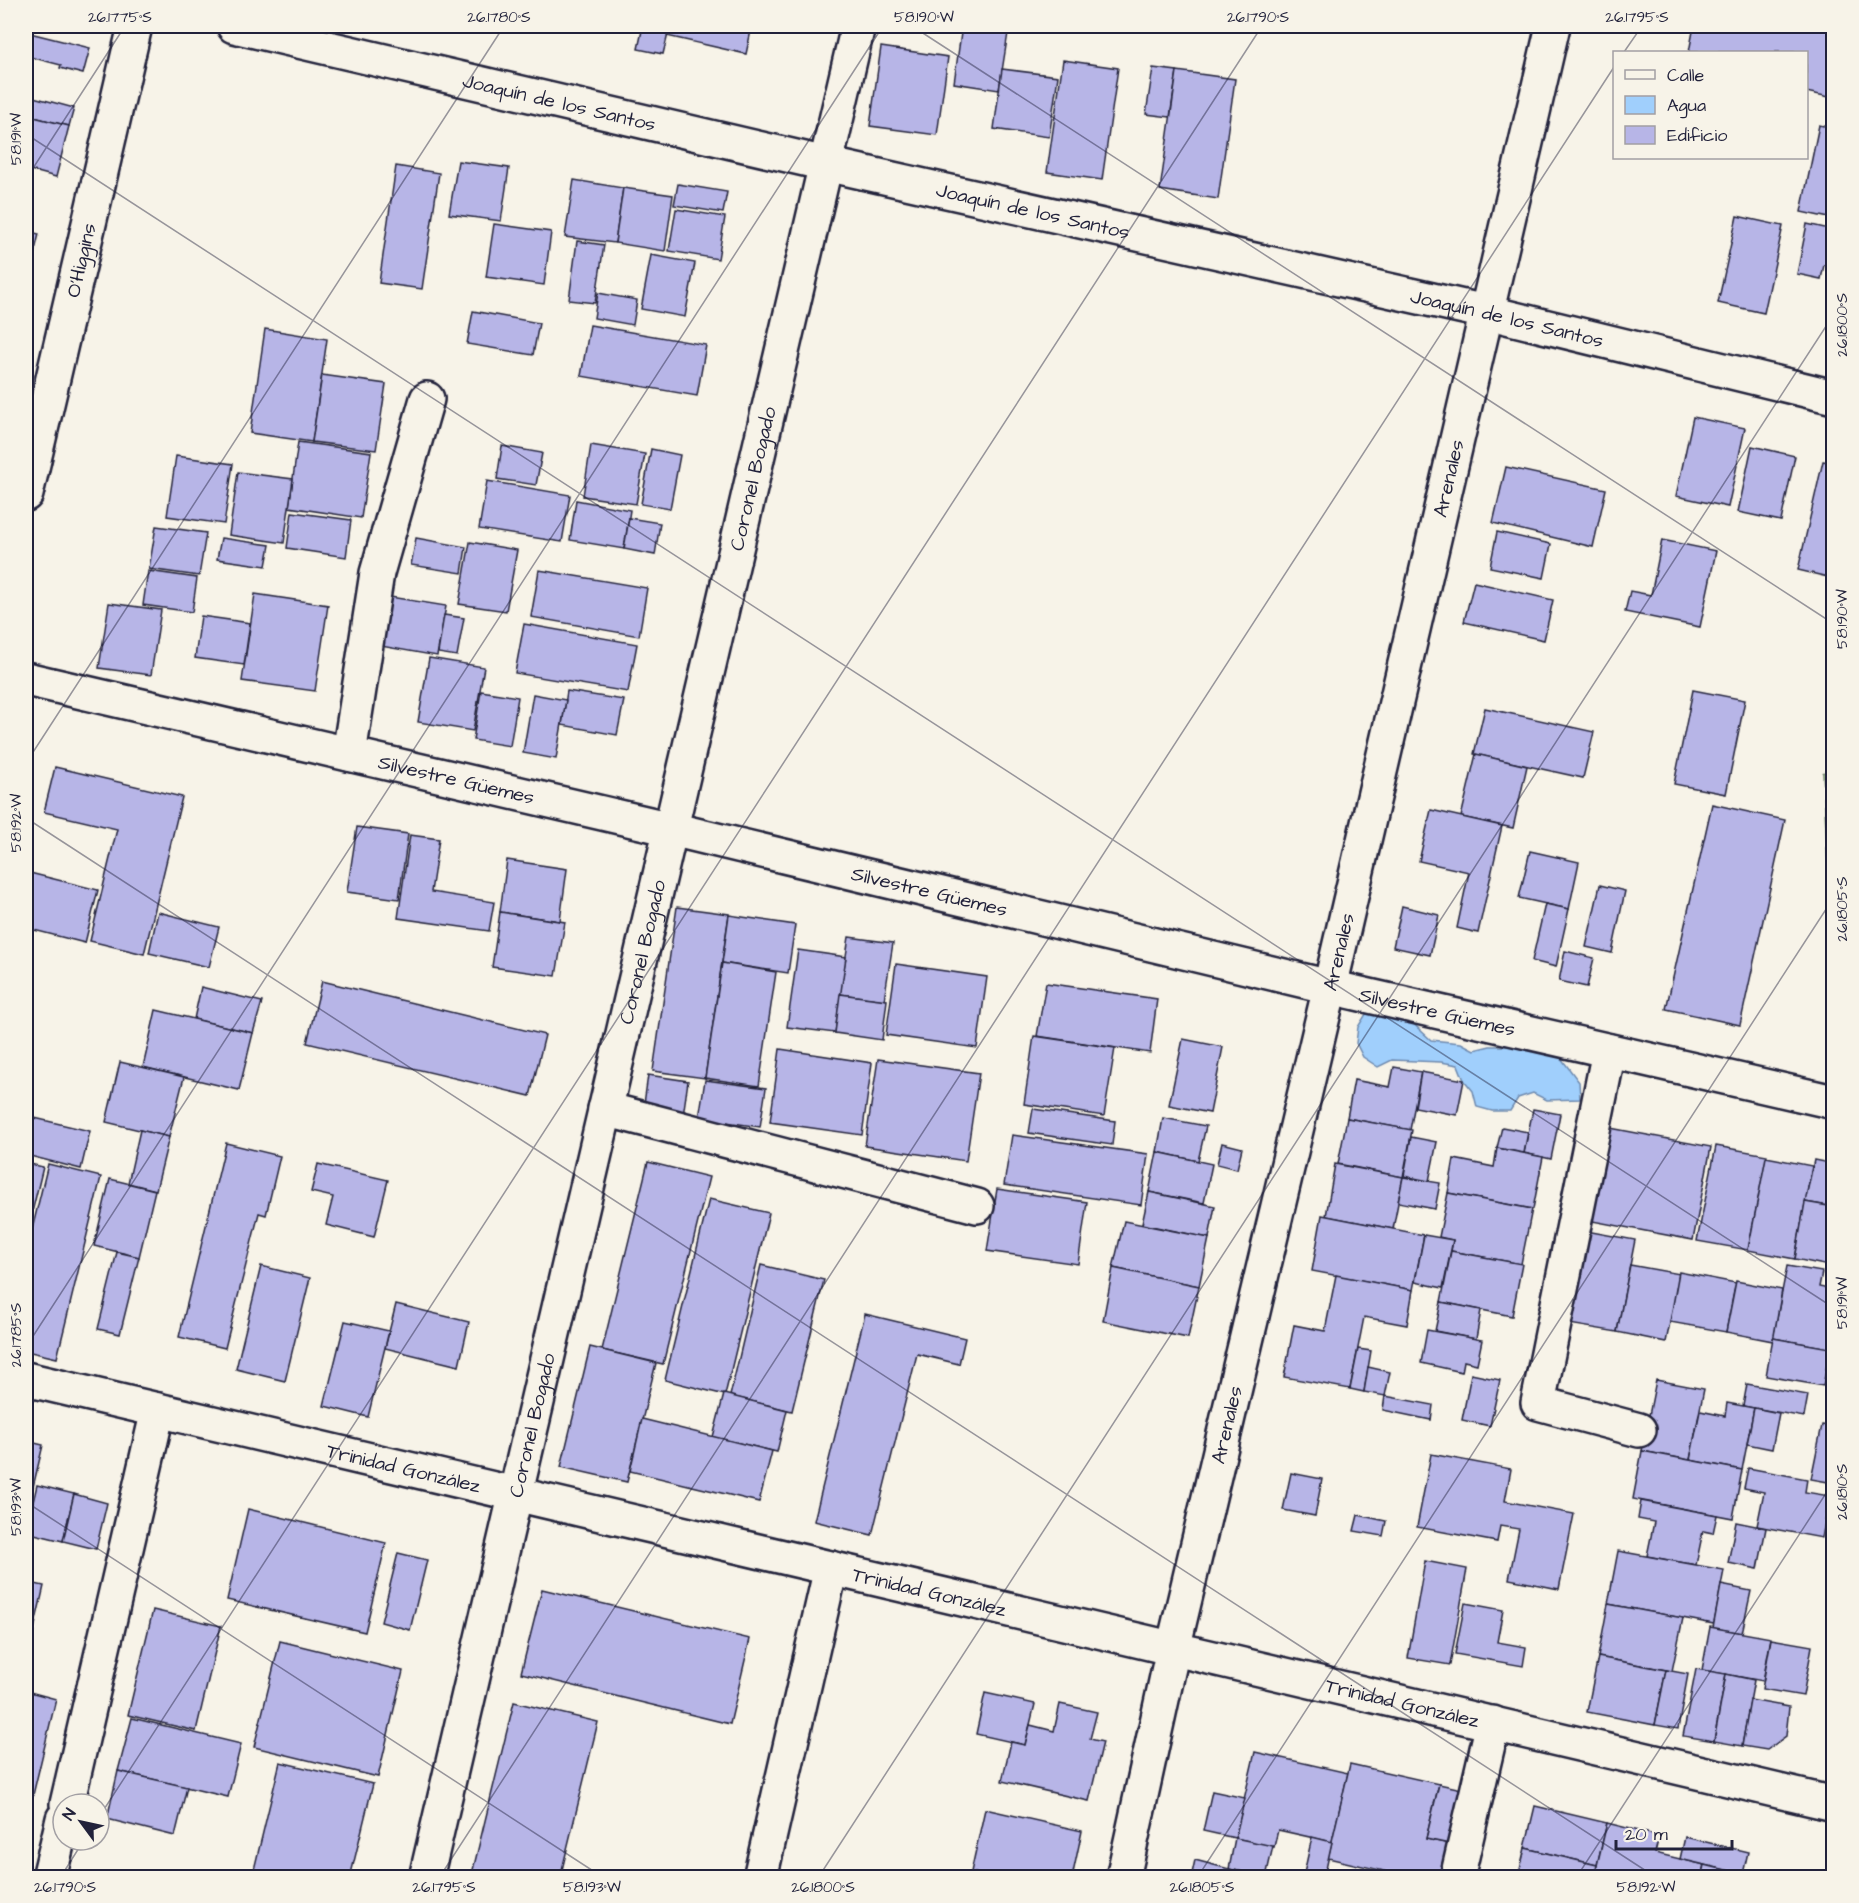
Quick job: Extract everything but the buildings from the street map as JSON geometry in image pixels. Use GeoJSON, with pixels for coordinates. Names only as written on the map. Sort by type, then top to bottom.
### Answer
{"type":"FeatureCollection","features":[{"type":"Feature","properties":{"kind":"street","name":"O'Higgins"},"geometry":{"type":"LineString","coordinates":[[26,494],[135,26]]}},
{"type":"Feature","properties":{"kind":"street","name":"Joaquín de los Santos"},"geometry":{"type":"LineString","coordinates":[[234,26],[826,164],[1486,312],[1833,397]]}},
{"type":"Feature","properties":{"kind":"street","name":"Coronel Bogado"},"geometry":{"type":"LineString","coordinates":[[426,1878],[858,26]]}},
{"type":"Feature","properties":{"kind":"street","name":"Arenales"},"geometry":{"type":"LineString","coordinates":[[1123,1878],[1173,1649],[1330,987],[1553,26]]}},
{"type":"Feature","properties":{"kind":"street"},"geometry":{"type":"LineString","coordinates":[[349,754],[377,573],[427,399]]}},
{"type":"Feature","properties":{"kind":"street","name":"Silvestre Güemes"},"geometry":{"type":"LineString","coordinates":[[26,679],[671,829],[1330,987],[1833,1102]]}},
{"type":"Feature","properties":{"kind":"street"},"geometry":{"type":"LineString","coordinates":[[1609,1050],[1538,1403],[1639,1430]]}},
{"type":"Feature","properties":{"kind":"street"},"geometry":{"type":"LineString","coordinates":[[605,1109],[977,1206]]}},
{"type":"Feature","properties":{"kind":"street","name":"Trinidad González"},"geometry":{"type":"LineString","coordinates":[[26,1379],[1833,1804]]}},
{"type":"Feature","properties":{"kind":"street"},"geometry":{"type":"LineString","coordinates":[[70,1792],[159,1410]]}},
{"type":"Feature","properties":{"kind":"street"},"geometry":{"type":"LineString","coordinates":[[760,1878],[831,1568]]}},
{"type":"Feature","properties":{"kind":"street"},"geometry":{"type":"LineString","coordinates":[[1457,1878],[1493,1723]]}},
{"type":"Feature","properties":{"kind":"street"},"geometry":{"type":"LineString","coordinates":[[50,1878],[56,1852]]}},
{"type":"Feature","properties":{"kind":"green space"},"geometry":{"type":"Polygon","coordinates":[[[1833,765],[1833,883],[1828,867],[1823,773],[1833,765]]]}},
{"type":"Feature","properties":{"kind":"water"},"geometry":{"type":"Polygon","coordinates":[[[1380,1009],[1408,1019],[1431,1040],[1461,1043],[1474,1050],[1490,1046],[1552,1046],[1579,1082],[1580,1099],[1547,1100],[1533,1093],[1518,1098],[1510,1111],[1492,1111],[1477,1107],[1473,1091],[1464,1080],[1458,1065],[1392,1060],[1378,1067],[1363,1057],[1356,1043],[1358,1027],[1366,1014],[1380,1009]]]}}]}
